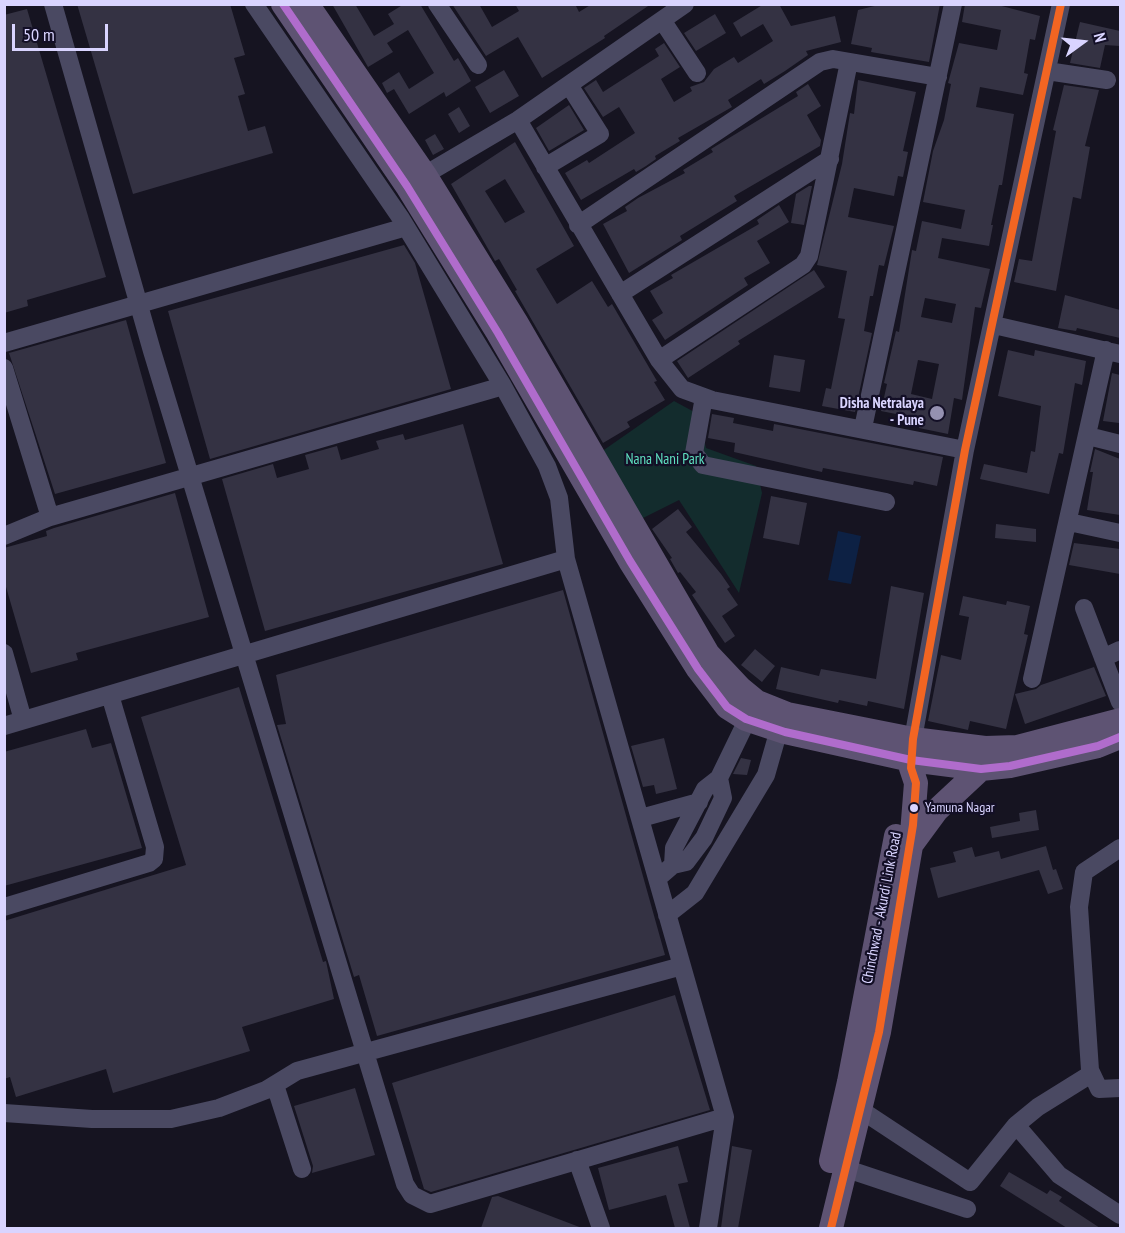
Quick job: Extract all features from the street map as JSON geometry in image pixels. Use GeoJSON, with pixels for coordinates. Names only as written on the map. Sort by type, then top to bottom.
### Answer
{"type":"FeatureCollection","features":[{"type":"Feature","properties":{"kind":"main road"},"geometry":{"type":"LineString","coordinates":[[283,4],[416,180]]}},
{"type":"Feature","properties":{"kind":"main road"},"geometry":{"type":"LineString","coordinates":[[307,4],[416,180],[498,333],[630,561],[686,649],[727,707],[751,711],[781,722],[912,756],[981,769],[1010,766],[1098,746],[1120,737]]}},
{"type":"Feature","properties":{"kind":"main road"},"geometry":{"type":"LineString","coordinates":[[912,756],[1017,747],[1120,720]]}},
{"type":"Feature","properties":{"kind":"main road","name":"Chinchwad - Akurdi Link Road"},"geometry":{"type":"LineString","coordinates":[[831,1228],[879,1032],[911,846],[916,783],[912,756]]}},
{"type":"Feature","properties":{"kind":"main road","name":"Chinchwad - Akurdi Link Road"},"geometry":{"type":"LineString","coordinates":[[815,1228],[849,1082],[899,822],[903,779],[912,756]]}},
{"type":"Feature","properties":{"kind":"main road"},"geometry":{"type":"LineString","coordinates":[[911,846],[937,810],[981,769]]}},
{"type":"Feature","properties":{"kind":"street"},"geometry":{"type":"LineString","coordinates":[[53,4],[138,304],[405,1184],[420,1201],[430,1204],[725,1117]]}},
{"type":"Feature","properties":{"kind":"street"},"geometry":{"type":"LineString","coordinates":[[254,4],[406,227],[503,386],[548,466],[559,498],[567,559],[725,1117],[708,1228]]}},
{"type":"Feature","properties":{"kind":"street"},"geometry":{"type":"LineString","coordinates":[[437,4],[478,65]]}},
{"type":"Feature","properties":{"kind":"street"},"geometry":{"type":"LineString","coordinates":[[416,180],[518,120],[685,4]]}},
{"type":"Feature","properties":{"kind":"street"},"geometry":{"type":"LineString","coordinates":[[863,428],[953,4]]}},
{"type":"Feature","properties":{"kind":"street"},"geometry":{"type":"LineString","coordinates":[[912,756],[965,450],[994,325],[1061,4]]}},
{"type":"Feature","properties":{"kind":"street"},"geometry":{"type":"LineString","coordinates":[[662,20],[697,73]]}},
{"type":"Feature","properties":{"kind":"street"},"geometry":{"type":"LineString","coordinates":[[578,225],[820,62],[833,59],[938,77]]}},
{"type":"Feature","properties":{"kind":"street"},"geometry":{"type":"LineString","coordinates":[[659,360],[803,265],[809,256],[849,62]]}},
{"type":"Feature","properties":{"kind":"street"},"geometry":{"type":"LineString","coordinates":[[1047,71],[1107,81]]}},
{"type":"Feature","properties":{"kind":"street"},"geometry":{"type":"LineString","coordinates":[[545,167],[600,134],[569,85]]}},
{"type":"Feature","properties":{"kind":"street"},"geometry":{"type":"LineString","coordinates":[[518,120],[659,360],[682,388],[704,397],[965,450]]}},
{"type":"Feature","properties":{"kind":"street"},"geometry":{"type":"LineString","coordinates":[[620,294],[830,159]]}},
{"type":"Feature","properties":{"kind":"street"},"geometry":{"type":"LineString","coordinates":[[4,343],[406,227]]}},
{"type":"Feature","properties":{"kind":"street"},"geometry":{"type":"LineString","coordinates":[[994,325],[1113,352],[1088,436],[1032,679]]}},
{"type":"Feature","properties":{"kind":"street"},"geometry":{"type":"LineString","coordinates":[[4,368],[50,517]]}},
{"type":"Feature","properties":{"kind":"street"},"geometry":{"type":"LineString","coordinates":[[4,536],[50,517],[503,386]]}},
{"type":"Feature","properties":{"kind":"street"},"geometry":{"type":"LineString","coordinates":[[704,397],[694,453],[696,460],[703,465],[886,502]]}},
{"type":"Feature","properties":{"kind":"street"},"geometry":{"type":"LineString","coordinates":[[1088,436],[1120,444]]}},
{"type":"Feature","properties":{"kind":"street"},"geometry":{"type":"LineString","coordinates":[[1069,522],[1120,533]]}},
{"type":"Feature","properties":{"kind":"street"},"geometry":{"type":"LineString","coordinates":[[4,726],[567,559]]}},
{"type":"Feature","properties":{"kind":"street"},"geometry":{"type":"LineString","coordinates":[[1084,608],[1120,702]]}},
{"type":"Feature","properties":{"kind":"street"},"geometry":{"type":"LineString","coordinates":[[1103,658],[1120,650]]}},
{"type":"Feature","properties":{"kind":"street"},"geometry":{"type":"LineString","coordinates":[[4,653],[23,720]]}},
{"type":"Feature","properties":{"kind":"street"},"geometry":{"type":"LineString","coordinates":[[4,907],[149,863],[154,859],[155,847],[110,695]]}},
{"type":"Feature","properties":{"kind":"street"},"geometry":{"type":"LineString","coordinates":[[673,865],[674,848],[705,789],[718,778],[751,711]]}},
{"type":"Feature","properties":{"kind":"street"},"geometry":{"type":"LineString","coordinates":[[667,915],[695,893],[766,775],[781,722]]}},
{"type":"Feature","properties":{"kind":"street"},"geometry":{"type":"LineString","coordinates":[[658,878],[673,865],[686,862],[704,838],[723,798],[718,778]]}},
{"type":"Feature","properties":{"kind":"street"},"geometry":{"type":"LineString","coordinates":[[641,818],[699,802]]}},
{"type":"Feature","properties":{"kind":"street"},"geometry":{"type":"LineString","coordinates":[[1120,848],[1084,872],[1079,907],[1091,1074],[1099,1089],[1120,1088]]}},
{"type":"Feature","properties":{"kind":"street"},"geometry":{"type":"LineString","coordinates":[[4,1113],[92,1119],[171,1119],[219,1108],[275,1085],[297,1071],[682,966]]}},
{"type":"Feature","properties":{"kind":"street"},"geometry":{"type":"LineString","coordinates":[[861,1110],[970,1182],[1016,1125],[1038,1107],[1091,1074]]}},
{"type":"Feature","properties":{"kind":"street"},"geometry":{"type":"LineString","coordinates":[[275,1085],[302,1169]]}},
{"type":"Feature","properties":{"kind":"street"},"geometry":{"type":"LineString","coordinates":[[1016,1125],[1059,1175],[1120,1215]]}},
{"type":"Feature","properties":{"kind":"street"},"geometry":{"type":"LineString","coordinates":[[577,1160],[601,1228]]}},
{"type":"Feature","properties":{"kind":"street"},"geometry":{"type":"LineString","coordinates":[[844,1168],[967,1209]]}},
{"type":"Feature","properties":{"kind":"green space","name":"Nana Nani Park"},"geometry":{"type":"Polygon","coordinates":[[[674,401],[698,414],[706,448],[756,466],[762,493],[739,593],[679,500],[641,519],[601,452],[674,401]]]}},
{"type":"Feature","properties":{"kind":"water"},"geometry":{"type":"Polygon","coordinates":[[[838,531],[861,536],[851,584],[828,580],[838,531]]]}},
{"type":"Feature","properties":{"kind":"building"},"geometry":{"type":"Polygon","coordinates":[[[77,4],[230,4],[245,55],[234,58],[245,94],[238,96],[248,131],[265,126],[273,153],[133,194],[77,4]]]}},
{"type":"Feature","properties":{"kind":"building"},"geometry":{"type":"Polygon","coordinates":[[[332,4],[355,4],[374,36],[394,24],[388,14],[404,4],[420,4],[454,61],[458,58],[471,81],[446,97],[444,92],[409,114],[394,89],[387,93],[382,83],[399,72],[409,89],[434,73],[408,30],[387,43],[393,52],[368,67],[332,4]]]}},
{"type":"Feature","properties":{"kind":"building"},"geometry":{"type":"Polygon","coordinates":[[[452,4],[479,4],[492,27],[519,11],[515,4],[575,4],[579,12],[592,4],[651,4],[604,36],[605,38],[542,78],[518,37],[486,56],[452,4]]]}},
{"type":"Feature","properties":{"kind":"building"},"geometry":{"type":"Polygon","coordinates":[[[764,4],[779,4],[791,26],[835,16],[841,42],[806,51],[808,55],[785,71],[764,84],[761,79],[728,100],[732,107],[678,138],[680,141],[655,156],[656,159],[646,166],[636,172],[634,169],[581,200],[565,173],[587,160],[589,163],[635,133],[619,107],[603,117],[584,88],[596,80],[603,92],[659,56],[655,49],[664,43],[680,67],[661,79],[674,102],[692,91],[690,87],[704,82],[714,69],[734,57],[738,63],[773,41],[763,24],[741,37],[733,23],[764,4]]]}},
{"type":"Feature","properties":{"kind":"building"},"geometry":{"type":"Polygon","coordinates":[[[883,4],[940,4],[929,62],[871,52],[872,48],[851,44],[858,10],[883,4]]]}},
{"type":"Feature","properties":{"kind":"building"},"geometry":{"type":"Polygon","coordinates":[[[965,4],[994,4],[1040,16],[1035,40],[1030,39],[1024,73],[1028,74],[1023,95],[980,87],[976,107],[1014,114],[1002,185],[999,185],[991,225],[993,225],[989,246],[942,238],[938,258],[990,269],[981,308],[975,307],[962,400],[954,398],[948,434],[919,428],[921,419],[881,411],[887,384],[884,383],[896,331],[899,332],[912,250],[916,251],[922,221],[961,229],[965,210],[923,202],[933,151],[944,120],[951,84],[948,83],[959,43],[997,50],[1001,30],[962,22],[965,4]],[[925,298],[921,317],[952,323],[956,304],[925,298]],[[918,360],[911,394],[932,399],[939,364],[918,360]]]}},
{"type":"Feature","properties":{"kind":"building"},"geometry":{"type":"Polygon","coordinates":[[[27,9],[106,277],[27,300],[28,306],[4,313],[4,15],[27,9]]]}},
{"type":"Feature","properties":{"kind":"building"},"geometry":{"type":"Polygon","coordinates":[[[715,14],[726,33],[696,51],[684,33],[715,14]]]}},
{"type":"Feature","properties":{"kind":"building"},"geometry":{"type":"Polygon","coordinates":[[[1080,22],[1120,31],[1120,46],[1105,45],[1100,68],[1070,63],[1080,22]]]}},
{"type":"Feature","properties":{"kind":"building"},"geometry":{"type":"Polygon","coordinates":[[[504,70],[519,96],[490,113],[475,87],[504,70]]]}},
{"type":"Feature","properties":{"kind":"building"},"geometry":{"type":"Polygon","coordinates":[[[858,80],[916,92],[903,151],[908,152],[903,177],[898,176],[894,196],[854,188],[848,217],[894,226],[884,266],[879,265],[873,296],[870,296],[864,331],[872,333],[855,412],[822,406],[826,388],[831,389],[845,319],[838,318],[847,271],[817,265],[842,164],[850,113],[854,114],[858,80]]]}},
{"type":"Feature","properties":{"kind":"building"},"geometry":{"type":"Polygon","coordinates":[[[808,84],[821,106],[807,115],[821,140],[820,146],[734,196],[737,201],[680,236],[682,240],[629,273],[603,224],[627,211],[625,207],[638,198],[685,173],[683,170],[713,152],[711,149],[798,96],[796,92],[808,84]]]}},
{"type":"Feature","properties":{"kind":"building"},"geometry":{"type":"Polygon","coordinates":[[[1064,85],[1099,90],[1085,146],[1090,147],[1081,199],[1073,197],[1056,291],[1014,282],[1019,259],[1032,261],[1056,131],[1053,130],[1064,85]]]}},
{"type":"Feature","properties":{"kind":"building"},"geometry":{"type":"Polygon","coordinates":[[[569,105],[584,130],[549,151],[536,128],[569,105]]]}},
{"type":"Feature","properties":{"kind":"building"},"geometry":{"type":"Polygon","coordinates":[[[459,107],[470,126],[459,133],[448,114],[459,107]]]}},
{"type":"Feature","properties":{"kind":"building"},"geometry":{"type":"Polygon","coordinates":[[[435,134],[444,149],[433,155],[425,140],[435,134]]]}},
{"type":"Feature","properties":{"kind":"building"},"geometry":{"type":"Polygon","coordinates":[[[515,142],[574,246],[536,269],[557,304],[592,281],[608,307],[612,304],[657,381],[654,382],[665,400],[627,422],[630,427],[603,443],[515,291],[517,290],[499,259],[495,261],[451,184],[515,142]],[[505,179],[485,191],[505,223],[525,212],[505,179]]]}},
{"type":"Feature","properties":{"kind":"building"},"geometry":{"type":"Polygon","coordinates":[[[812,186],[804,225],[791,223],[796,194],[812,186]]]}},
{"type":"Feature","properties":{"kind":"building"},"geometry":{"type":"Polygon","coordinates":[[[779,205],[789,222],[757,241],[770,263],[744,278],[748,285],[665,340],[652,320],[663,313],[650,291],[673,278],[671,275],[759,224],[757,220],[779,205]]]}},
{"type":"Feature","properties":{"kind":"building"},"geometry":{"type":"Polygon","coordinates":[[[404,245],[415,263],[451,389],[210,459],[168,311],[404,245]]]}},
{"type":"Feature","properties":{"kind":"building"},"geometry":{"type":"Polygon","coordinates":[[[814,270],[825,287],[738,341],[740,344],[688,378],[677,361],[814,270]]]}},
{"type":"Feature","properties":{"kind":"building"},"geometry":{"type":"Polygon","coordinates":[[[1065,295],[1120,310],[1120,338],[1077,328],[1076,331],[1058,328],[1065,295]]]}},
{"type":"Feature","properties":{"kind":"building"},"geometry":{"type":"Polygon","coordinates":[[[126,320],[166,463],[55,494],[9,353],[126,320]]]}},
{"type":"Feature","properties":{"kind":"building"},"geometry":{"type":"Polygon","coordinates":[[[1008,350],[1034,356],[1035,350],[1086,361],[1082,385],[1075,383],[1063,454],[1059,453],[1049,494],[980,479],[984,464],[1027,473],[1031,451],[1035,452],[1041,406],[998,396],[1008,350]]]}},
{"type":"Feature","properties":{"kind":"building"},"geometry":{"type":"Polygon","coordinates":[[[774,355],[805,360],[800,392],[769,387],[774,355]]]}},
{"type":"Feature","properties":{"kind":"building"},"geometry":{"type":"Polygon","coordinates":[[[1112,373],[1120,375],[1119,423],[1103,421],[1112,373]]]}},
{"type":"Feature","properties":{"kind":"building"},"geometry":{"type":"Polygon","coordinates":[[[712,414],[734,418],[733,423],[773,431],[774,424],[943,457],[937,486],[914,481],[913,485],[823,468],[822,472],[734,452],[735,443],[708,438],[712,414]]]}},
{"type":"Feature","properties":{"kind":"building"},"geometry":{"type":"Polygon","coordinates":[[[463,424],[503,564],[265,631],[222,479],[273,464],[277,478],[309,469],[305,455],[337,446],[341,460],[379,449],[376,441],[403,434],[405,440],[463,424]]]}},
{"type":"Feature","properties":{"kind":"building"},"geometry":{"type":"Polygon","coordinates":[[[1095,449],[1120,459],[1120,515],[1087,510],[1093,472],[1090,472],[1095,449]]]}},
{"type":"Feature","properties":{"kind":"building"},"geometry":{"type":"Polygon","coordinates":[[[175,493],[209,617],[76,653],[78,660],[31,673],[4,580],[4,548],[47,536],[46,531],[54,528],[175,493]]]}},
{"type":"Feature","properties":{"kind":"building"},"geometry":{"type":"Polygon","coordinates":[[[771,496],[807,503],[799,545],[763,538],[771,496]]]}},
{"type":"Feature","properties":{"kind":"building"},"geometry":{"type":"Polygon","coordinates":[[[678,509],[692,527],[686,532],[721,574],[730,587],[727,589],[738,605],[722,616],[735,636],[725,643],[692,595],[696,592],[680,572],[678,573],[670,559],[672,558],[652,529],[678,509]]]}},
{"type":"Feature","properties":{"kind":"building"},"geometry":{"type":"Polygon","coordinates":[[[996,524],[1036,529],[1036,542],[995,538],[996,524]]]}},
{"type":"Feature","properties":{"kind":"building"},"geometry":{"type":"Polygon","coordinates":[[[1074,543],[1120,549],[1120,574],[1069,565],[1074,543]]]}},
{"type":"Feature","properties":{"kind":"building"},"geometry":{"type":"Polygon","coordinates":[[[891,586],[924,593],[904,709],[868,701],[867,706],[839,700],[838,703],[776,689],[781,667],[819,676],[821,669],[876,679],[891,586]]]}},
{"type":"Feature","properties":{"kind":"building"},"geometry":{"type":"Polygon","coordinates":[[[563,590],[665,955],[377,1036],[359,975],[354,977],[277,725],[286,724],[276,675],[563,590]]]}},
{"type":"Feature","properties":{"kind":"building"},"geometry":{"type":"Polygon","coordinates":[[[963,596],[1006,605],[1007,601],[1030,606],[1024,634],[1028,635],[1006,729],[970,721],[968,730],[928,721],[941,655],[961,660],[969,617],[959,615],[963,596]]]}},
{"type":"Feature","properties":{"kind":"building"},"geometry":{"type":"Polygon","coordinates":[[[755,649],[775,666],[762,682],[741,665],[755,649]]]}},
{"type":"Feature","properties":{"kind":"building"},"geometry":{"type":"Polygon","coordinates":[[[1094,667],[1106,696],[1025,724],[1015,694],[1036,689],[1041,685],[1094,667]]]}},
{"type":"Feature","properties":{"kind":"building"},"geometry":{"type":"Polygon","coordinates":[[[239,687],[323,962],[326,961],[334,999],[242,1027],[250,1051],[113,1093],[106,1069],[16,1097],[10,1077],[4,1079],[4,921],[186,865],[141,717],[239,687]]]}},
{"type":"Feature","properties":{"kind":"building"},"geometry":{"type":"Polygon","coordinates":[[[86,729],[92,748],[111,743],[142,848],[4,886],[4,752],[86,729]]]}},
{"type":"Feature","properties":{"kind":"building"},"geometry":{"type":"Polygon","coordinates":[[[664,738],[677,789],[656,794],[654,785],[643,787],[631,746],[664,738]]]}},
{"type":"Feature","properties":{"kind":"building"},"geometry":{"type":"Polygon","coordinates":[[[741,758],[751,760],[747,775],[733,774],[741,758]]]}},
{"type":"Feature","properties":{"kind":"building"},"geometry":{"type":"Polygon","coordinates":[[[1036,810],[1039,830],[992,838],[990,827],[1020,821],[1019,813],[1036,810]]]}},
{"type":"Feature","properties":{"kind":"building"},"geometry":{"type":"Polygon","coordinates":[[[1046,846],[1053,870],[1056,869],[1063,889],[1048,894],[1039,870],[938,898],[930,868],[956,862],[953,852],[972,847],[975,857],[999,851],[1001,859],[1046,846]]]}},
{"type":"Feature","properties":{"kind":"building"},"geometry":{"type":"Polygon","coordinates":[[[675,995],[710,1110],[431,1192],[424,1189],[392,1083],[675,995]]]}},
{"type":"Feature","properties":{"kind":"building"},"geometry":{"type":"Polygon","coordinates":[[[355,1088],[375,1155],[312,1173],[313,1166],[294,1106],[355,1088]]]}},
{"type":"Feature","properties":{"kind":"building"},"geometry":{"type":"Polygon","coordinates":[[[678,1146],[688,1182],[678,1184],[690,1228],[675,1228],[666,1195],[609,1210],[598,1168],[678,1146]]]}},
{"type":"Feature","properties":{"kind":"building"},"geometry":{"type":"Polygon","coordinates":[[[732,1146],[752,1150],[738,1228],[721,1228],[732,1146]]]}},
{"type":"Feature","properties":{"kind":"building"},"geometry":{"type":"Polygon","coordinates":[[[1009,1172],[1047,1194],[1050,1190],[1062,1197],[1059,1201],[1100,1228],[1067,1228],[1000,1186],[1009,1172]]]}},
{"type":"Feature","properties":{"kind":"building"},"geometry":{"type":"Polygon","coordinates":[[[498,1196],[582,1228],[481,1228],[492,1197],[498,1196]]]}},
{"type":"Feature","properties":{"kind":"transit line"},"geometry":{"type":"LineString","coordinates":[[283,4],[407,186],[498,333],[630,561],[698,669],[727,707],[746,719],[785,732],[911,760],[981,769],[1010,766],[1098,746],[1120,737]]}},
{"type":"Feature","properties":{"kind":"transit line"},"geometry":{"type":"LineString","coordinates":[[831,1228],[879,1032],[913,825],[916,783],[911,768],[913,739],[965,450],[1061,4]]}},
{"type":"Feature","properties":{"kind":"place","name":"Disha Netralaya - Pune"},"geometry":{"type":"Point","coordinates":[937,413]}},
{"type":"Feature","properties":{"kind":"place","name":"Yamuna Nagar"},"geometry":{"type":"Point","coordinates":[914,808]}}]}
